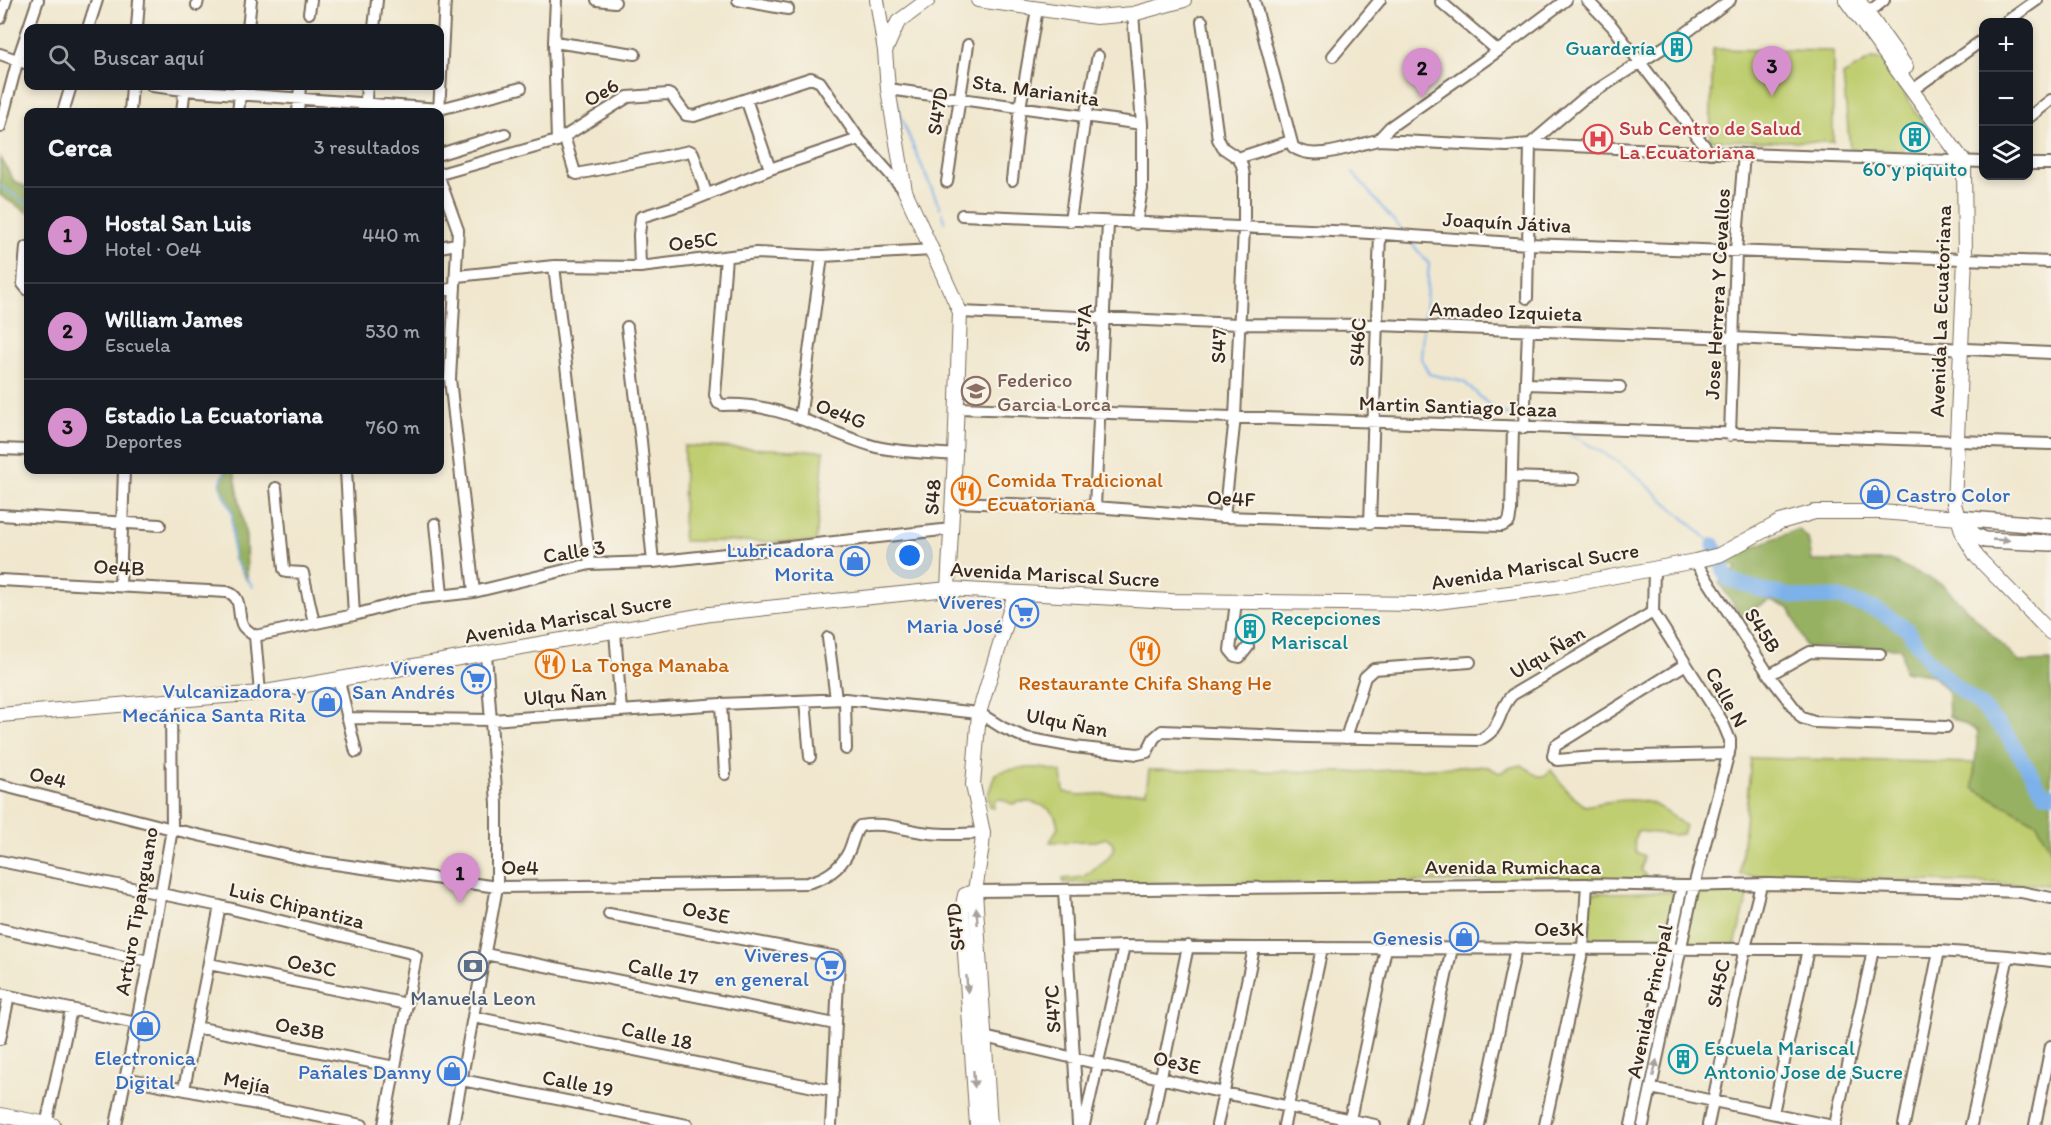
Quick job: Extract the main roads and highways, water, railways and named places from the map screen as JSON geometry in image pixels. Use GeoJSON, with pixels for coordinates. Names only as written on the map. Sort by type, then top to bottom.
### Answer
{"type":"FeatureCollection","features":[{"type":"Feature","properties":{"kind":"main road","name":"Avenida Mariscal Sucre"},"geometry":{"type":"LineString","coordinates":[[2051,526],[1959,518],[1974,536],[1985,540],[2051,543]]}},
{"type":"Feature","properties":{"kind":"waterway"},"geometry":{"type":"LineString","coordinates":[[896,99],[904,125],[940,208]]}},
{"type":"Feature","properties":{"kind":"waterway"},"geometry":{"type":"LineString","coordinates":[[1353,173],[1403,232]]}},
{"type":"Feature","properties":{"kind":"waterway"},"geometry":{"type":"LineString","coordinates":[[0,186],[24,201]]}},
{"type":"Feature","properties":{"kind":"waterway"},"geometry":{"type":"LineString","coordinates":[[942,213],[945,222]]}},
{"type":"Feature","properties":{"kind":"waterway"},"geometry":{"type":"LineString","coordinates":[[1408,239],[1429,264],[1424,324]]}},
{"type":"Feature","properties":{"kind":"waterway"},"geometry":{"type":"LineString","coordinates":[[1423,330],[1421,358],[1429,374],[1464,382],[1497,412],[1520,417]]}},
{"type":"Feature","properties":{"kind":"waterway"},"geometry":{"type":"LineString","coordinates":[[1567,432],[1631,471],[1714,545]]}},
{"type":"Feature","properties":{"kind":"waterway"},"geometry":{"type":"LineString","coordinates":[[224,474],[220,485],[232,512],[233,558],[253,587]]}},
{"type":"Feature","properties":{"kind":"waterway"},"geometry":{"type":"LineString","coordinates":[[1721,562],[1727,579],[1763,591],[1805,598],[1836,597],[1878,610],[1907,629],[1930,662],[1980,705],[2005,732],[2044,794],[2051,794]]}},
{"type":"Feature","properties":{"kind":"place","name":"Guardería"},"geometry":{"type":"Point","coordinates":[1677,47]}},
{"type":"Feature","properties":{"kind":"place","name":"Estadio La Ecuatoriana"},"geometry":{"type":"Point","coordinates":[1772,96]}},
{"type":"Feature","properties":{"kind":"place","name":"William James"},"geometry":{"type":"Point","coordinates":[1422,98]}},
{"type":"Feature","properties":{"kind":"place","name":"60 y piquito"},"geometry":{"type":"Point","coordinates":[1915,137]}},
{"type":"Feature","properties":{"kind":"place","name":"Sub Centro de Salud La Ecuatoriana"},"geometry":{"type":"Point","coordinates":[1598,139]}},
{"type":"Feature","properties":{"kind":"place","name":"Federico Garcia Lorca"},"geometry":{"type":"Point","coordinates":[976,391]}},
{"type":"Feature","properties":{"kind":"place","name":"Comida Tradicional Ecuatoriana"},"geometry":{"type":"Point","coordinates":[966,491]}},
{"type":"Feature","properties":{"kind":"place","name":"Castro Color"},"geometry":{"type":"Point","coordinates":[1875,494]}},
{"type":"Feature","properties":{"kind":"place","name":"Lubricadora Morita"},"geometry":{"type":"Point","coordinates":[855,561]}},
{"type":"Feature","properties":{"kind":"place","name":"Víveres Maria José"},"geometry":{"type":"Point","coordinates":[1024,613]}},
{"type":"Feature","properties":{"kind":"place","name":"Recepciones Mariscal"},"geometry":{"type":"Point","coordinates":[1250,629]}},
{"type":"Feature","properties":{"kind":"place","name":"Restaurante Chifa Shang He"},"geometry":{"type":"Point","coordinates":[1145,651]}},
{"type":"Feature","properties":{"kind":"place","name":"La Tonga Manaba"},"geometry":{"type":"Point","coordinates":[550,664]}},
{"type":"Feature","properties":{"kind":"place","name":"Víveres San Andrés"},"geometry":{"type":"Point","coordinates":[476,679]}},
{"type":"Feature","properties":{"kind":"place","name":"Vulcanizadora y Mecánica Santa Rita"},"geometry":{"type":"Point","coordinates":[327,702]}},
{"type":"Feature","properties":{"kind":"place","name":"Hostal San Luis"},"geometry":{"type":"Point","coordinates":[460,903]}},
{"type":"Feature","properties":{"kind":"place","name":"Genesis"},"geometry":{"type":"Point","coordinates":[1464,937]}},
{"type":"Feature","properties":{"kind":"place","name":"Manuela Leon"},"geometry":{"type":"Point","coordinates":[473,966]}},
{"type":"Feature","properties":{"kind":"place","name":"Viveres en general"},"geometry":{"type":"Point","coordinates":[830,966]}},
{"type":"Feature","properties":{"kind":"place","name":"Electronica Digital"},"geometry":{"type":"Point","coordinates":[145,1026]}},
{"type":"Feature","properties":{"kind":"place","name":"Escuela Mariscal Antonio Jose de Sucre"},"geometry":{"type":"Point","coordinates":[1683,1059]}},
{"type":"Feature","properties":{"kind":"place","name":"Pañales Danny"},"geometry":{"type":"Point","coordinates":[452,1071]}}]}
